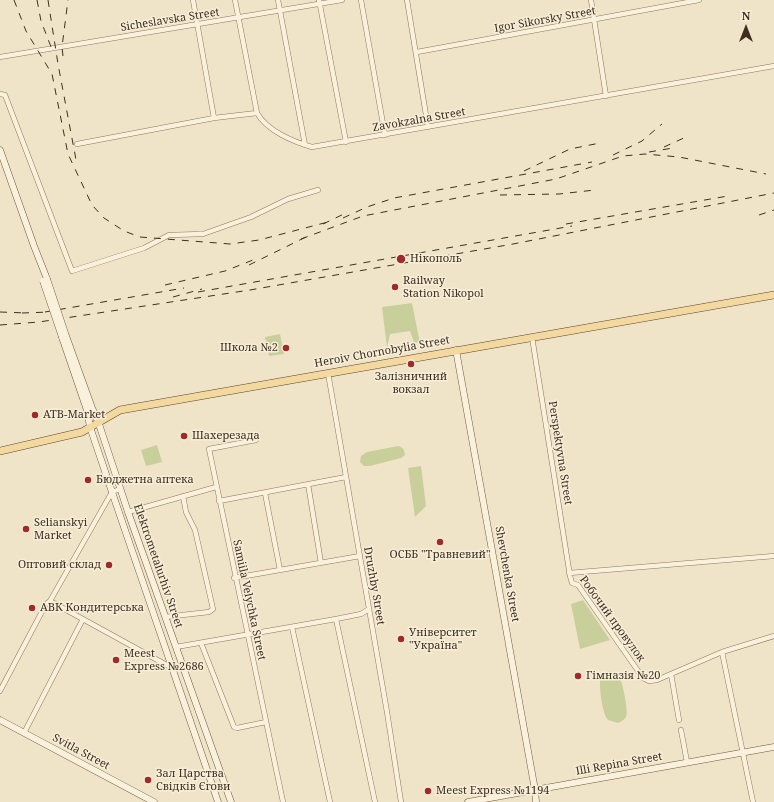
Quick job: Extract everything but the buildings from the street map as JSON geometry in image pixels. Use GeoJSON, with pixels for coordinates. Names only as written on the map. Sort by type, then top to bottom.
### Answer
{"type":"FeatureCollection","features":[{"type":"Feature","properties":{"kind":"main road"},"geometry":{"type":"LineString","coordinates":[[0,150],[64,337]]}},
{"type":"Feature","properties":{"kind":"main road","name":"Heroiv Chornobylia Street"},"geometry":{"type":"LineString","coordinates":[[0,451],[75,434],[120,410],[774,295]]}},
{"type":"Feature","properties":{"kind":"main road","name":"Elektrometalurhiv Street"},"geometry":{"type":"LineString","coordinates":[[64,337],[98,421],[120,490],[231,802]]}},
{"type":"Feature","properties":{"kind":"main road","name":"Elektrometalurhiv Street"},"geometry":{"type":"LineString","coordinates":[[64,337],[87,410],[90,427],[218,802]]}},
{"type":"Feature","properties":{"kind":"main road","name":"Shevchenka Street"},"geometry":{"type":"LineString","coordinates":[[456,350],[536,790],[536,802]]}},
{"type":"Feature","properties":{"kind":"main road","name":"Svitla Street"},"geometry":{"type":"LineString","coordinates":[[0,720],[154,802]]}},
{"type":"Feature","properties":{"kind":"main road","name":"Illi Repina Street"},"geometry":{"type":"LineString","coordinates":[[468,802],[774,747]]}},
{"type":"Feature","properties":{"kind":"street"},"geometry":{"type":"LineString","coordinates":[[192,0],[214,118]]}},
{"type":"Feature","properties":{"kind":"street"},"geometry":{"type":"LineString","coordinates":[[77,144],[214,118],[257,113],[235,0]]}},
{"type":"Feature","properties":{"kind":"street"},"geometry":{"type":"LineString","coordinates":[[278,0],[305,145]]}},
{"type":"Feature","properties":{"kind":"street","name":"Sicheslavska Street"},"geometry":{"type":"LineString","coordinates":[[0,57],[238,18],[319,2],[342,0]]}},
{"type":"Feature","properties":{"kind":"street"},"geometry":{"type":"LineString","coordinates":[[361,0],[384,135]]}},
{"type":"Feature","properties":{"kind":"street"},"geometry":{"type":"LineString","coordinates":[[407,0],[417,52],[428,128]]}},
{"type":"Feature","properties":{"kind":"street"},"geometry":{"type":"LineString","coordinates":[[591,0],[606,96]]}},
{"type":"Feature","properties":{"kind":"street","name":"Igor Sikorsky Street"},"geometry":{"type":"LineString","coordinates":[[417,52],[699,0]]}},
{"type":"Feature","properties":{"kind":"street"},"geometry":{"type":"LineString","coordinates":[[319,2],[346,142]]}},
{"type":"Feature","properties":{"kind":"street","name":"Zavokzalna Street"},"geometry":{"type":"LineString","coordinates":[[257,113],[260,120],[279,132],[312,147],[428,128],[774,66]]}},
{"type":"Feature","properties":{"kind":"street"},"geometry":{"type":"LineString","coordinates":[[0,94],[5,95],[72,271],[144,248],[169,235],[203,234],[251,217],[288,199],[318,190]]}},
{"type":"Feature","properties":{"kind":"street","name":"Perspektyvna Street"},"geometry":{"type":"LineString","coordinates":[[532,337],[569,573]]}},
{"type":"Feature","properties":{"kind":"street","name":"Druzhby Street"},"geometry":{"type":"LineString","coordinates":[[328,373],[401,802]]}},
{"type":"Feature","properties":{"kind":"street","name":"Samiila Velychka Street"},"geometry":{"type":"LineString","coordinates":[[256,440],[208,448],[234,578],[283,802]]}},
{"type":"Feature","properties":{"kind":"street"},"geometry":{"type":"LineString","coordinates":[[219,501],[346,477]]}},
{"type":"Feature","properties":{"kind":"street"},"geometry":{"type":"LineString","coordinates":[[308,484],[321,563]]}},
{"type":"Feature","properties":{"kind":"street"},"geometry":{"type":"LineString","coordinates":[[128,512],[216,487]]}},
{"type":"Feature","properties":{"kind":"street"},"geometry":{"type":"LineString","coordinates":[[0,691],[46,604],[50,601],[112,492],[120,490]]}},
{"type":"Feature","properties":{"kind":"street"},"geometry":{"type":"LineString","coordinates":[[265,492],[280,570]]}},
{"type":"Feature","properties":{"kind":"street"},"geometry":{"type":"LineString","coordinates":[[165,617],[209,612],[213,609],[195,530],[186,512],[183,496]]}},
{"type":"Feature","properties":{"kind":"street"},"geometry":{"type":"LineString","coordinates":[[234,578],[360,556]]}},
{"type":"Feature","properties":{"kind":"street"},"geometry":{"type":"LineString","coordinates":[[569,573],[774,556]]}},
{"type":"Feature","properties":{"kind":"street"},"geometry":{"type":"LineString","coordinates":[[572,583],[580,572]]}},
{"type":"Feature","properties":{"kind":"street","name":"Робочий провулок"},"geometry":{"type":"LineString","coordinates":[[569,573],[572,583],[578,585],[643,678],[653,682],[722,652],[774,636]]}},
{"type":"Feature","properties":{"kind":"street"},"geometry":{"type":"LineString","coordinates":[[50,601],[172,668]]}},
{"type":"Feature","properties":{"kind":"street"},"geometry":{"type":"LineString","coordinates":[[176,647],[336,619],[361,614],[369,609]]}},
{"type":"Feature","properties":{"kind":"street"},"geometry":{"type":"LineString","coordinates":[[24,733],[83,619]]}},
{"type":"Feature","properties":{"kind":"street"},"geometry":{"type":"LineString","coordinates":[[336,619],[375,802]]}},
{"type":"Feature","properties":{"kind":"street"},"geometry":{"type":"LineString","coordinates":[[292,627],[330,802]]}},
{"type":"Feature","properties":{"kind":"street"},"geometry":{"type":"LineString","coordinates":[[201,643],[234,727],[237,728],[266,722]]}},
{"type":"Feature","properties":{"kind":"street"},"geometry":{"type":"LineString","coordinates":[[722,652],[753,802]]}},
{"type":"Feature","properties":{"kind":"street"},"geometry":{"type":"LineString","coordinates":[[671,674],[679,720]]}},
{"type":"Feature","properties":{"kind":"street"},"geometry":{"type":"LineString","coordinates":[[681,730],[687,762]]}},
{"type":"Feature","properties":{"kind":"green space"},"geometry":{"type":"Polygon","coordinates":[[[412,303],[420,343],[414,342],[410,331],[390,334],[387,348],[382,307],[412,303]]]}},
{"type":"Feature","properties":{"kind":"green space"},"geometry":{"type":"Polygon","coordinates":[[[280,334],[284,354],[269,356],[265,337],[280,334]]]}},
{"type":"Feature","properties":{"kind":"green space"},"geometry":{"type":"Polygon","coordinates":[[[157,445],[162,462],[146,466],[141,450],[157,445]]]}},
{"type":"Feature","properties":{"kind":"green space"},"geometry":{"type":"Polygon","coordinates":[[[398,446],[402,448],[405,455],[401,458],[370,466],[364,466],[360,462],[361,456],[367,452],[398,446]]]}},
{"type":"Feature","properties":{"kind":"green space"},"geometry":{"type":"Polygon","coordinates":[[[421,466],[426,506],[415,517],[408,468],[421,466]]]}},
{"type":"Feature","properties":{"kind":"green space"},"geometry":{"type":"Polygon","coordinates":[[[583,600],[610,640],[580,649],[571,604],[583,600]]]}},
{"type":"Feature","properties":{"kind":"green space"},"geometry":{"type":"Polygon","coordinates":[[[609,671],[618,673],[625,695],[627,714],[622,721],[618,723],[608,720],[604,712],[601,698],[601,675],[609,671]]]}},
{"type":"Feature","properties":{"kind":"railway"},"geometry":{"type":"LineString","coordinates":[[14,0],[26,31],[52,74],[68,154],[92,205],[104,218],[124,231],[140,237],[230,244],[259,240],[328,222]]}},
{"type":"Feature","properties":{"kind":"railway"},"geometry":{"type":"LineString","coordinates":[[37,0],[41,21],[53,52]]}},
{"type":"Feature","properties":{"kind":"railway"},"geometry":{"type":"LineString","coordinates":[[48,0],[58,64],[77,165]]}},
{"type":"Feature","properties":{"kind":"railway"},"geometry":{"type":"LineString","coordinates":[[63,56],[62,47],[68,0]]}},
{"type":"Feature","properties":{"kind":"railway"},"geometry":{"type":"LineString","coordinates":[[613,155],[642,141],[662,124]]}},
{"type":"Feature","properties":{"kind":"railway"},"geometry":{"type":"LineString","coordinates":[[664,147],[686,137]]}},
{"type":"Feature","properties":{"kind":"railway"},"geometry":{"type":"LineString","coordinates":[[524,171],[570,149],[600,143]]}},
{"type":"Feature","properties":{"kind":"railway"},"geometry":{"type":"LineString","coordinates":[[649,152],[673,148]]}},
{"type":"Feature","properties":{"kind":"railway"},"geometry":{"type":"LineString","coordinates":[[301,239],[363,216],[556,179],[623,156],[645,154],[679,157],[766,174]]}},
{"type":"Feature","properties":{"kind":"railway"},"geometry":{"type":"LineString","coordinates":[[343,218],[367,207],[394,198],[592,162]]}},
{"type":"Feature","properties":{"kind":"railway"},"geometry":{"type":"LineString","coordinates":[[500,195],[559,194],[595,190]]}},
{"type":"Feature","properties":{"kind":"railway"},"geometry":{"type":"LineString","coordinates":[[0,325],[39,322],[250,290],[513,244],[774,193]]}},
{"type":"Feature","properties":{"kind":"railway"},"geometry":{"type":"LineString","coordinates":[[566,224],[728,196]]}},
{"type":"Feature","properties":{"kind":"railway"},"geometry":{"type":"LineString","coordinates":[[759,215],[774,210]]}},
{"type":"Feature","properties":{"kind":"railway"},"geometry":{"type":"LineString","coordinates":[[323,224],[348,212]]}},
{"type":"Feature","properties":{"kind":"railway"},"geometry":{"type":"LineString","coordinates":[[198,292],[572,226]]}},
{"type":"Feature","properties":{"kind":"railway"},"geometry":{"type":"LineString","coordinates":[[249,265],[306,237]]}},
{"type":"Feature","properties":{"kind":"railway"},"geometry":{"type":"LineString","coordinates":[[165,285],[225,271],[253,260]]}},
{"type":"Feature","properties":{"kind":"railway"},"geometry":{"type":"LineString","coordinates":[[45,312],[184,288]]}},
{"type":"Feature","properties":{"kind":"railway"},"geometry":{"type":"LineString","coordinates":[[173,297],[202,289]]}},
{"type":"Feature","properties":{"kind":"railway"},"geometry":{"type":"LineString","coordinates":[[0,312],[27,313]]}},
{"type":"Feature","properties":{"kind":"railway"},"geometry":{"type":"LineString","coordinates":[[22,313],[50,312]]}},
{"type":"Feature","properties":{"kind":"place","name":"Нікополь"},"geometry":{"type":"Point","coordinates":[401,259]}},
{"type":"Feature","properties":{"kind":"place","name":"Railway Station Nikopol"},"geometry":{"type":"Point","coordinates":[395,287]}},
{"type":"Feature","properties":{"kind":"place","name":"Школа №2"},"geometry":{"type":"Point","coordinates":[286,348]}},
{"type":"Feature","properties":{"kind":"place","name":"Залізничний вокзал"},"geometry":{"type":"Point","coordinates":[411,364]}},
{"type":"Feature","properties":{"kind":"place","name":"ATB-Market"},"geometry":{"type":"Point","coordinates":[35,415]}},
{"type":"Feature","properties":{"kind":"place","name":"Шахерезада"},"geometry":{"type":"Point","coordinates":[184,436]}},
{"type":"Feature","properties":{"kind":"place","name":"Бюджетна аптека"},"geometry":{"type":"Point","coordinates":[88,480]}},
{"type":"Feature","properties":{"kind":"place","name":"Selianskyi Market"},"geometry":{"type":"Point","coordinates":[26,529]}},
{"type":"Feature","properties":{"kind":"place","name":"ОСББ \"Травневий\""},"geometry":{"type":"Point","coordinates":[440,542]}},
{"type":"Feature","properties":{"kind":"place","name":"Оптовий склад"},"geometry":{"type":"Point","coordinates":[109,565]}},
{"type":"Feature","properties":{"kind":"place","name":"АВК Кондитерська"},"geometry":{"type":"Point","coordinates":[32,608]}},
{"type":"Feature","properties":{"kind":"place","name":"Університет \"Україна\""},"geometry":{"type":"Point","coordinates":[401,639]}},
{"type":"Feature","properties":{"kind":"place","name":"Meest Express №2686"},"geometry":{"type":"Point","coordinates":[116,660]}},
{"type":"Feature","properties":{"kind":"place","name":"Гімназія №20"},"geometry":{"type":"Point","coordinates":[578,676]}},
{"type":"Feature","properties":{"kind":"place","name":"Зал Царства Свідків Єгови"},"geometry":{"type":"Point","coordinates":[148,780]}},
{"type":"Feature","properties":{"kind":"place","name":"Meest Express №1194"},"geometry":{"type":"Point","coordinates":[428,791]}}]}
